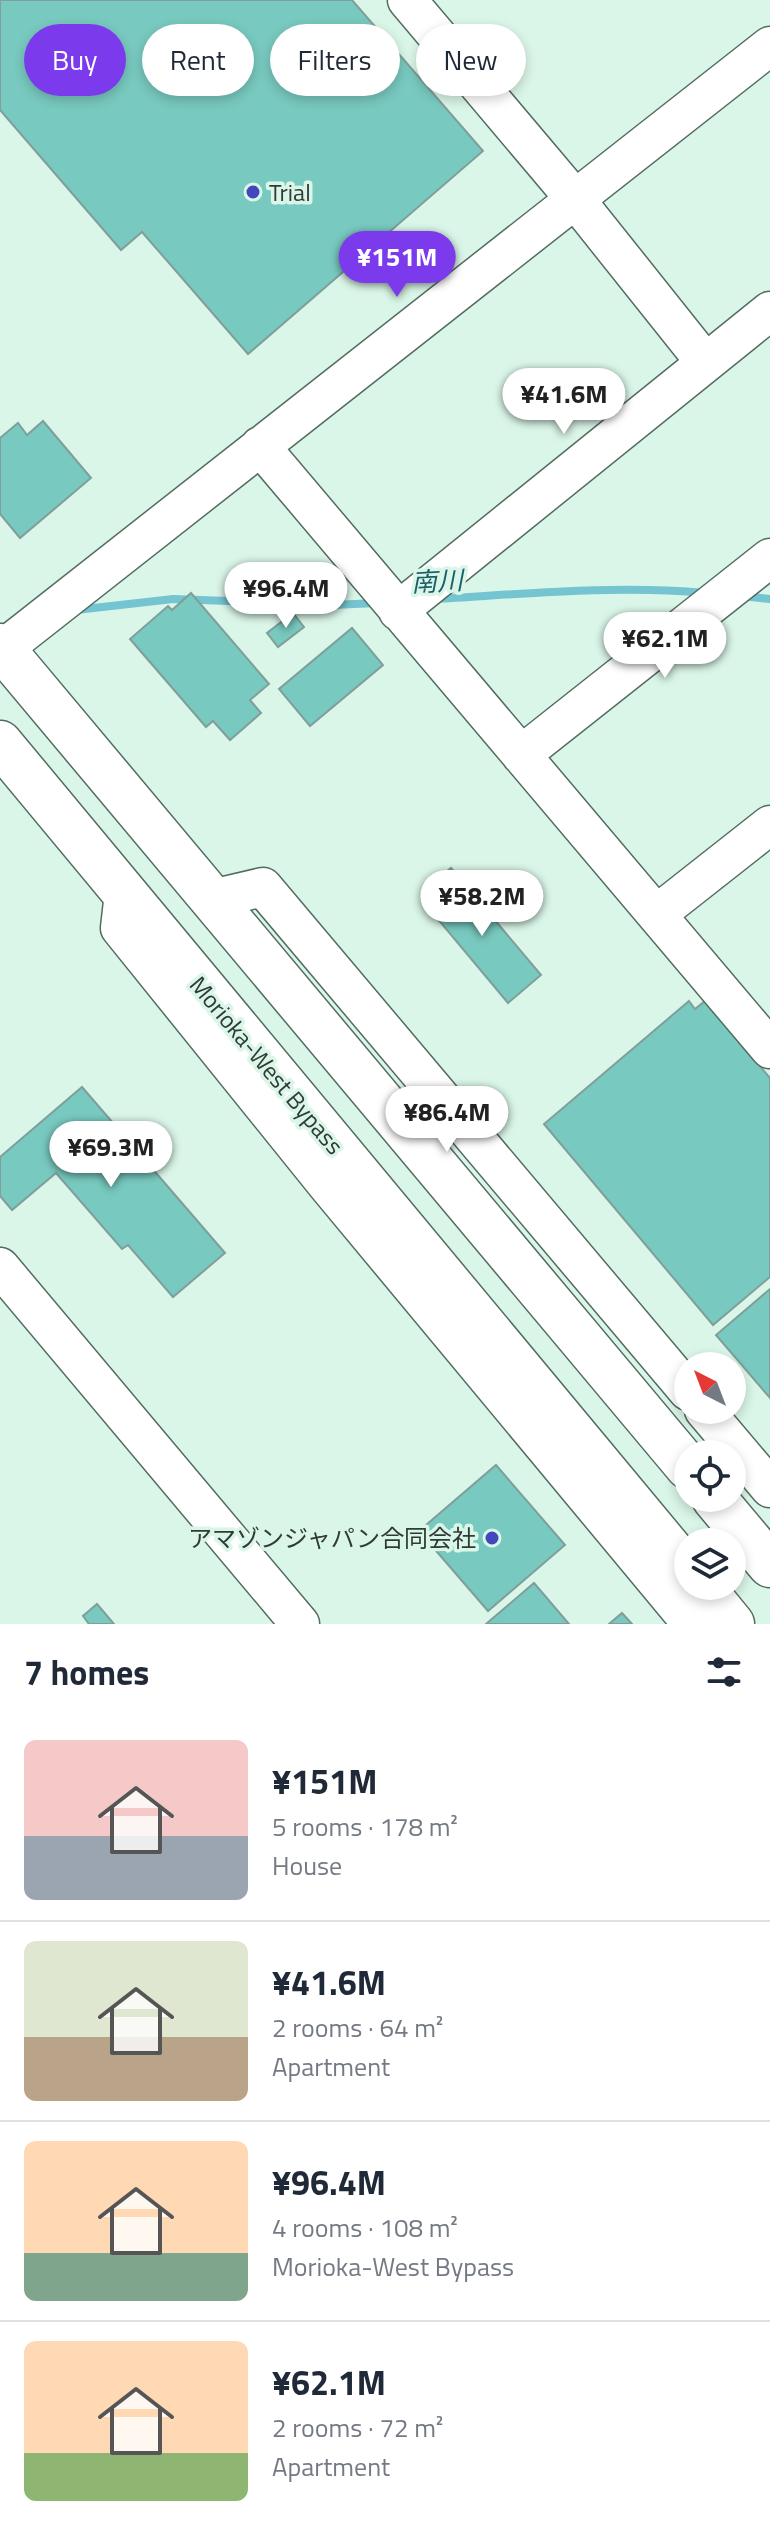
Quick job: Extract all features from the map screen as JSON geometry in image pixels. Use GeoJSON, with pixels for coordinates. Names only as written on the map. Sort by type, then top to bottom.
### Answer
{"type":"FeatureCollection","features":[{"type":"Feature","properties":{"kind":"highway"},"geometry":{"type":"LineString","coordinates":[[9,642],[212,899],[674,1450]]}},
{"type":"Feature","properties":{"kind":"highway","name":"Morioka-West Bypass"},"geometry":{"type":"LineString","coordinates":[[0,743],[674,1554]]}},
{"type":"Feature","properties":{"kind":"highway"},"geometry":{"type":"LineString","coordinates":[[726,1512],[770,1565]]}},
{"type":"Feature","properties":{"kind":"highway"},"geometry":{"type":"LineString","coordinates":[[712,1600],[732,1624]]}},
{"type":"Feature","properties":{"kind":"street"},"geometry":{"type":"LineString","coordinates":[[407,0],[575,199],[705,362]]}},
{"type":"Feature","properties":{"kind":"street"},"geometry":{"type":"LineString","coordinates":[[9,642],[770,46]]}},
{"type":"Feature","properties":{"kind":"street"},"geometry":{"type":"LineString","coordinates":[[398,611],[770,311]]}},
{"type":"Feature","properties":{"kind":"street"},"geometry":{"type":"LineString","coordinates":[[260,446],[770,1049]]}},
{"type":"Feature","properties":{"kind":"street"},"geometry":{"type":"LineString","coordinates":[[521,755],[770,558]]}},
{"type":"Feature","properties":{"kind":"street"},"geometry":{"type":"LineString","coordinates":[[657,914],[770,825]]}},
{"type":"Feature","properties":{"kind":"street"},"geometry":{"type":"LineString","coordinates":[[212,899],[263,887],[674,1374]]}},
{"type":"Feature","properties":{"kind":"street"},"geometry":{"type":"LineString","coordinates":[[124,893],[120,928],[338,1198],[692,1624]]}},
{"type":"Feature","properties":{"kind":"street"},"geometry":{"type":"LineString","coordinates":[[0,1267],[300,1624]]}},
{"type":"Feature","properties":{"kind":"street"},"geometry":{"type":"LineString","coordinates":[[716,1424],[770,1488]]}},
{"type":"Feature","properties":{"kind":"building","name":"Trial"},"geometry":{"type":"Polygon","coordinates":[[[0,0],[352,0],[373,24],[270,24],[270,96],[400,96],[400,55],[416,74],[416,96],[435,96],[483,151],[248,354],[142,232],[121,250],[0,110],[0,0]]]}},
{"type":"Feature","properties":{"kind":"building"},"geometry":{"type":"Polygon","coordinates":[[[43,421],[91,478],[20,538],[0,514],[0,438],[18,423],[27,435],[43,421]]]}},
{"type":"Feature","properties":{"kind":"building"},"geometry":{"type":"Polygon","coordinates":[[[191,593],[269,684],[250,700],[261,713],[230,740],[213,721],[206,727],[130,639],[168,606],[172,610],[191,593]]]}},
{"type":"Feature","properties":{"kind":"building"},"geometry":{"type":"Polygon","coordinates":[[[293,613],[304,627],[278,647],[267,633],[293,613]]]}},
{"type":"Feature","properties":{"kind":"building"},"geometry":{"type":"Polygon","coordinates":[[[352,628],[383,665],[310,726],[279,689],[352,628]]]}},
{"type":"Feature","properties":{"kind":"building"},"geometry":{"type":"Polygon","coordinates":[[[451,868],[541,975],[508,1003],[426,905],[448,887],[440,877],[451,868]]]}},
{"type":"Feature","properties":{"kind":"building"},"geometry":{"type":"Polygon","coordinates":[[[689,1001],[695,1009],[705,1001],[770,1078],[770,1277],[713,1325],[544,1124],[689,1001]]]}},
{"type":"Feature","properties":{"kind":"building"},"geometry":{"type":"Polygon","coordinates":[[[82,1087],[225,1253],[173,1297],[128,1245],[122,1249],[56,1173],[12,1210],[0,1196],[0,1157],[82,1087]]]}},
{"type":"Feature","properties":{"kind":"building"},"geometry":{"type":"Polygon","coordinates":[[[770,1289],[770,1398],[746,1370],[746,1352],[731,1352],[716,1335],[770,1289]]]}},
{"type":"Feature","properties":{"kind":"building","name":"アマゾンジャパン合同会社"},"geometry":{"type":"Polygon","coordinates":[[[496,1465],[565,1545],[488,1611],[419,1531],[496,1465]]]}},
{"type":"Feature","properties":{"kind":"building"},"geometry":{"type":"Polygon","coordinates":[[[534,1583],[569,1624],[486,1624],[534,1583]]]}},
{"type":"Feature","properties":{"kind":"building"},"geometry":{"type":"Polygon","coordinates":[[[97,1604],[114,1624],[89,1624],[83,1616],[97,1604]]]}},
{"type":"Feature","properties":{"kind":"building"},"geometry":{"type":"Polygon","coordinates":[[[622,1613],[632,1624],[609,1624],[622,1613]]]}},
{"type":"Feature","properties":{"kind":"waterway","name":"南川"},"geometry":{"type":"LineString","coordinates":[[435,599],[603,590],[705,593]]}},
{"type":"Feature","properties":{"kind":"waterway","name":"南川"},"geometry":{"type":"LineString","coordinates":[[742,596],[770,599]]}},
{"type":"Feature","properties":{"kind":"waterway","name":"南川"},"geometry":{"type":"LineString","coordinates":[[76,610],[173,599],[333,605],[377,603]]}},
{"type":"Feature","properties":{"kind":"place","name":"Trial"},"geometry":{"type":"Point","coordinates":[253,192]}},
{"type":"Feature","properties":{"kind":"place","name":"アマゾンジャパン合同会社"},"geometry":{"type":"Point","coordinates":[492,1538]}}]}
